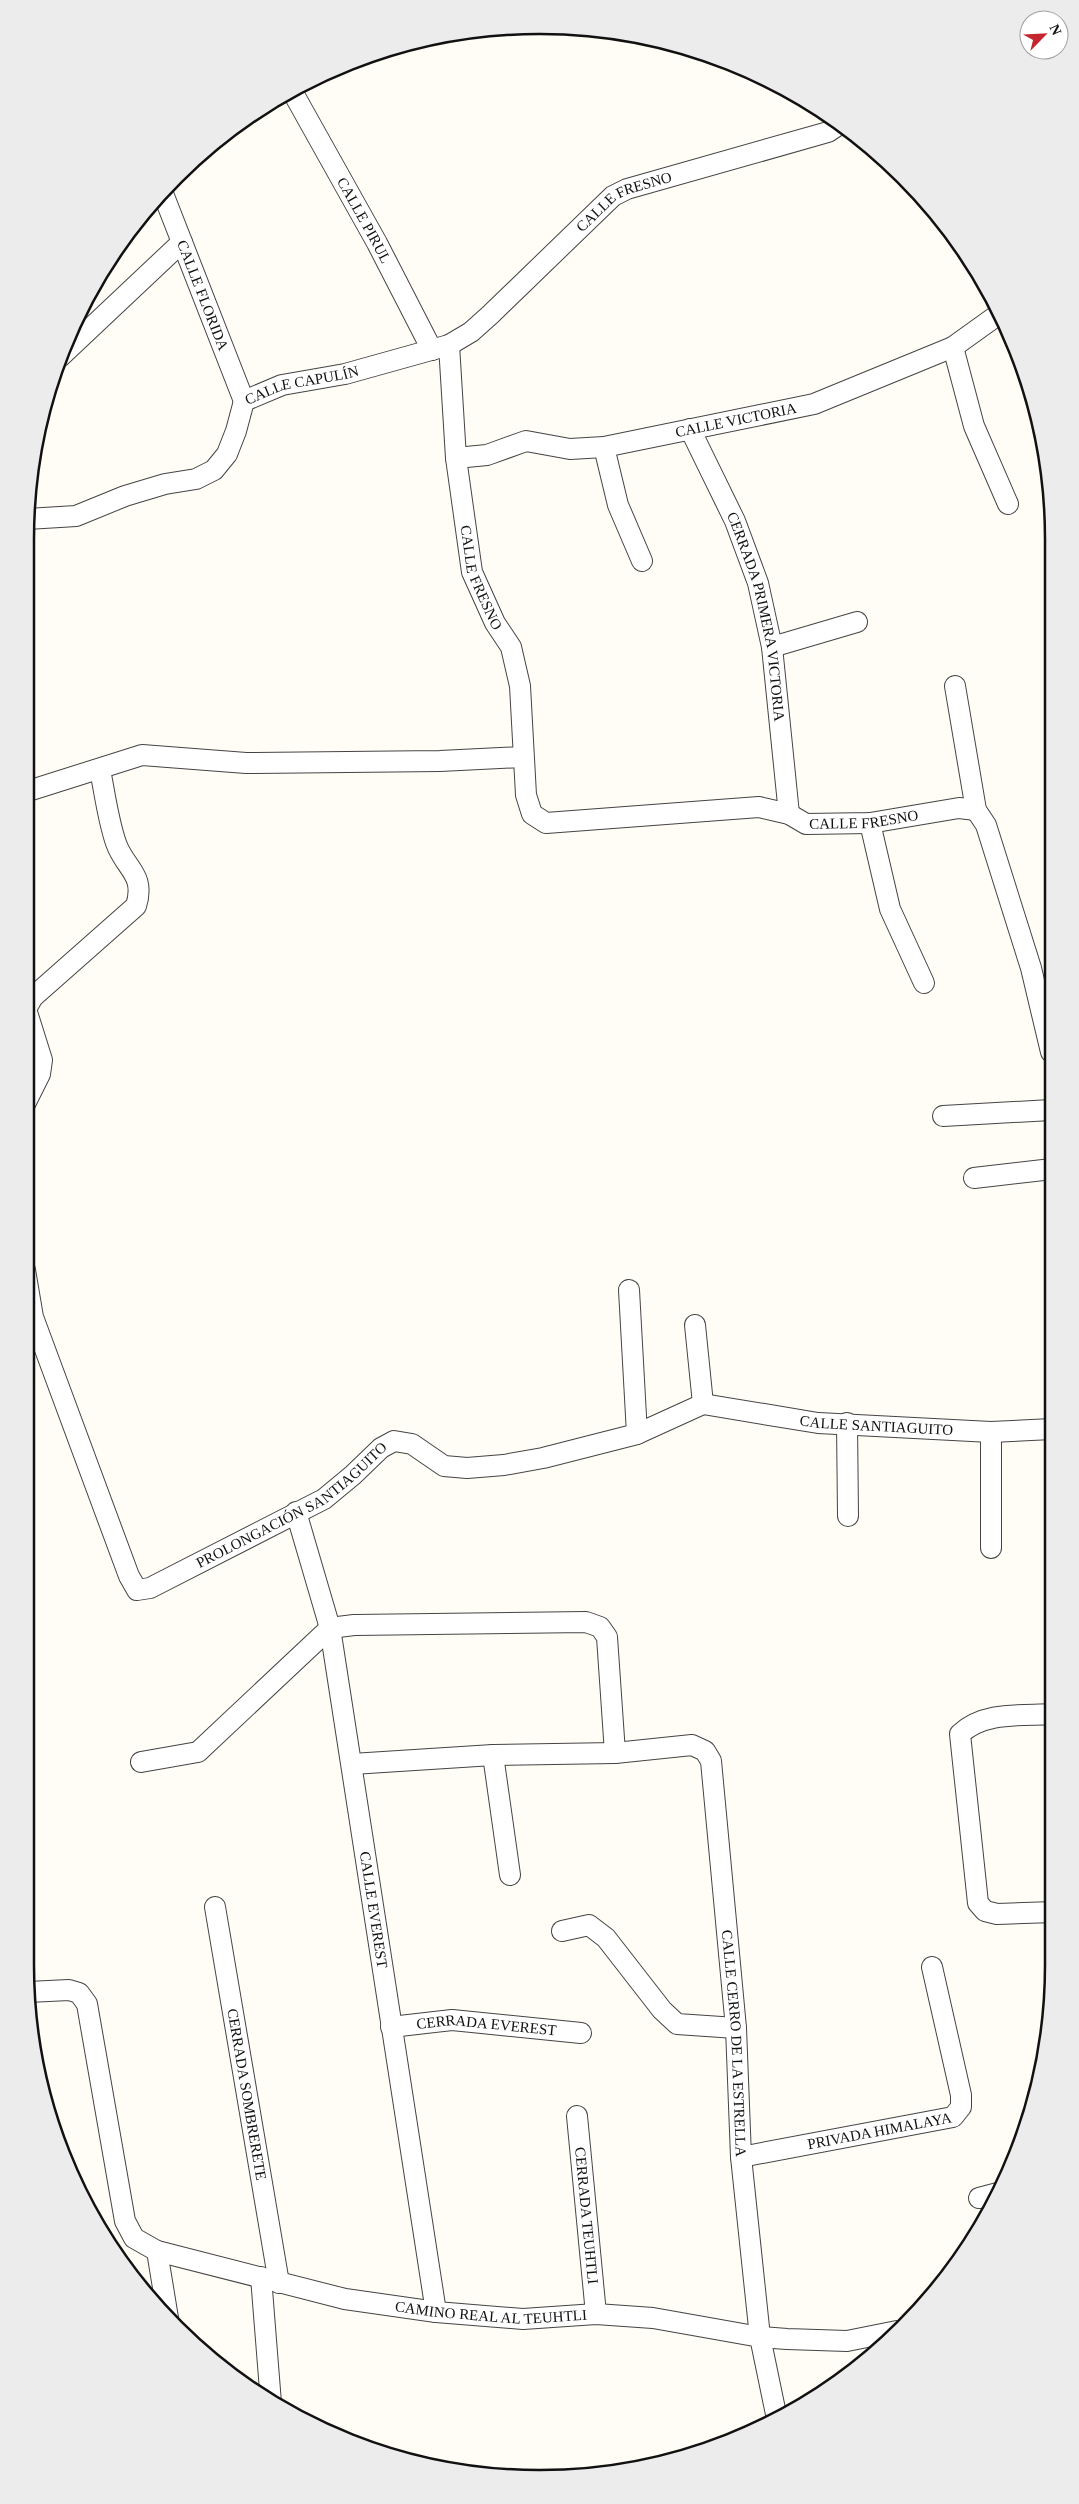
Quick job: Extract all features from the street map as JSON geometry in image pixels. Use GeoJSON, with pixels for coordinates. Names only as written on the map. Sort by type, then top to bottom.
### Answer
{"type":"FeatureCollection","features":[{"type":"Feature","properties":{"kind":"street","name":"CALLE PIRUL"},"geometry":{"type":"LineString","coordinates":[[296,97],[377,243],[441,347]]}},
{"type":"Feature","properties":{"kind":"street","name":"CALLE FRESNO"},"geometry":{"type":"LineString","coordinates":[[833,128],[828,132],[627,188],[613,196],[471,332],[441,347],[472,572],[495,623],[511,647],[520,686],[522,757],[526,795],[532,814],[546,823],[759,807],[789,814],[806,824],[870,823],[959,808],[976,810]]}},
{"type":"Feature","properties":{"kind":"street","name":"CALLE FLORIDA"},"geometry":{"type":"LineString","coordinates":[[165,199],[244,401]]}},
{"type":"Feature","properties":{"kind":"street"},"geometry":{"type":"LineString","coordinates":[[72,347],[182,242]]}},
{"type":"Feature","properties":{"kind":"street","name":"CALLE VICTORIA"},"geometry":{"type":"LineString","coordinates":[[456,458],[487,455],[526,441],[570,449],[604,447],[814,404],[953,347],[994,318]]}},
{"type":"Feature","properties":{"kind":"street","name":"CALLE CAPULÍN"},"geometry":{"type":"LineString","coordinates":[[35,519],[76,516],[125,496],[165,484],[196,479],[214,470],[227,454],[236,431],[244,401],[282,385],[345,374],[441,347]]}},
{"type":"Feature","properties":{"kind":"street"},"geometry":{"type":"LineString","coordinates":[[953,347],[974,426],[1008,504]]}},
{"type":"Feature","properties":{"kind":"street","name":"CERRADA PRIMERA VICTORIA"},"geometry":{"type":"LineString","coordinates":[[690,429],[735,521],[758,583],[772,647],[789,814]]}},
{"type":"Feature","properties":{"kind":"street"},"geometry":{"type":"LineString","coordinates":[[604,447],[618,504],[642,560]]}},
{"type":"Feature","properties":{"kind":"street"},"geometry":{"type":"LineString","coordinates":[[772,647],[857,622]]}},
{"type":"Feature","properties":{"kind":"street"},"geometry":{"type":"LineString","coordinates":[[955,686],[976,810],[986,825],[1031,968],[1045,1027]]}},
{"type":"Feature","properties":{"kind":"street"},"geometry":{"type":"LineString","coordinates":[[34,789],[142,756],[246,763],[440,761],[522,757]]}},
{"type":"Feature","properties":{"kind":"street"},"geometry":{"type":"LineString","coordinates":[[34,996],[136,906],[140,892],[137,878],[116,844],[100,770]]}},
{"type":"Feature","properties":{"kind":"street"},"geometry":{"type":"LineString","coordinates":[[870,823],[890,909],[924,983]]}},
{"type":"Feature","properties":{"kind":"street"},"geometry":{"type":"LineString","coordinates":[[34,1034],[42,1060],[40,1074],[34,1086]]}},
{"type":"Feature","properties":{"kind":"street"},"geometry":{"type":"LineString","coordinates":[[943,1116],[1045,1110]]}},
{"type":"Feature","properties":{"kind":"street"},"geometry":{"type":"LineString","coordinates":[[974,1178],[1045,1170]]}},
{"type":"Feature","properties":{"kind":"street"},"geometry":{"type":"LineString","coordinates":[[630,1290],[636,1434]]}},
{"type":"Feature","properties":{"kind":"street"},"geometry":{"type":"LineString","coordinates":[[695,1325],[703,1404]]}},
{"type":"Feature","properties":{"kind":"street","name":"PROLONGACIÓN SANTIAGUITO"},"geometry":{"type":"LineString","coordinates":[[34,1331],[129,1576],[137,1590],[150,1588],[324,1499],[382,1448],[394,1441],[412,1444],[444,1466],[467,1468],[504,1465],[543,1458],[636,1434],[703,1404]]}},
{"type":"Feature","properties":{"kind":"street","name":"CALLE SANTIAGUITO"},"geometry":{"type":"LineString","coordinates":[[703,1404],[818,1423],[847,1423],[991,1432],[1045,1429]]}},
{"type":"Feature","properties":{"kind":"street"},"geometry":{"type":"LineString","coordinates":[[847,1423],[848,1516]]}},
{"type":"Feature","properties":{"kind":"street"},"geometry":{"type":"LineString","coordinates":[[991,1432],[991,1548]]}},
{"type":"Feature","properties":{"kind":"street","name":"CALLE EVEREST"},"geometry":{"type":"LineString","coordinates":[[296,1512],[330,1628],[436,2312]]}},
{"type":"Feature","properties":{"kind":"street"},"geometry":{"type":"LineString","coordinates":[[141,1762],[198,1752],[330,1628],[354,1625],[586,1622],[600,1627],[607,1637],[615,1753],[493,1755],[352,1764]]}},
{"type":"Feature","properties":{"kind":"street"},"geometry":{"type":"LineString","coordinates":[[1045,1714],[984,1718],[970,1724],[960,1734],[978,1902],[985,1911],[997,1914],[1045,1912]]}},
{"type":"Feature","properties":{"kind":"street","name":"CALLE CERRO DE LA ESTRELLA"},"geometry":{"type":"LineString","coordinates":[[615,1753],[692,1745],[705,1751],[711,1761],[736,2028],[741,2157],[760,2337],[775,2411]]}},
{"type":"Feature","properties":{"kind":"street"},"geometry":{"type":"LineString","coordinates":[[493,1755],[510,1875]]}},
{"type":"Feature","properties":{"kind":"street","name":"CERRADA SOMBRERETE"},"geometry":{"type":"LineString","coordinates":[[215,1907],[270,2280],[271,2392]]}},
{"type":"Feature","properties":{"kind":"street"},"geometry":{"type":"LineString","coordinates":[[562,1932],[589,1925],[606,1938],[662,2010],[677,2024],[736,2028]]}},
{"type":"Feature","properties":{"kind":"street","name":"PRIVADA HIMALAYA"},"geometry":{"type":"LineString","coordinates":[[741,2157],[953,2117],[962,2107],[961,2095],[932,1967]]}},
{"type":"Feature","properties":{"kind":"street","name":"CAMINO REAL AL TEUHTLI"},"geometry":{"type":"LineString","coordinates":[[35,1992],[68,1990],[79,1993],[87,2004],[125,2221],[134,2238],[156,2251],[345,2299],[436,2312],[523,2319],[596,2314],[653,2318],[760,2337],[847,2341],[884,2334]]}},
{"type":"Feature","properties":{"kind":"street","name":"CERRADA EVEREST"},"geometry":{"type":"LineString","coordinates":[[392,2026],[452,2020],[581,2033]]}},
{"type":"Feature","properties":{"kind":"street","name":"CERRADA TEUHTLI"},"geometry":{"type":"LineString","coordinates":[[577,2116],[596,2314]]}},
{"type":"Feature","properties":{"kind":"street"},"geometry":{"type":"LineString","coordinates":[[156,2251],[166,2305]]}}]}
